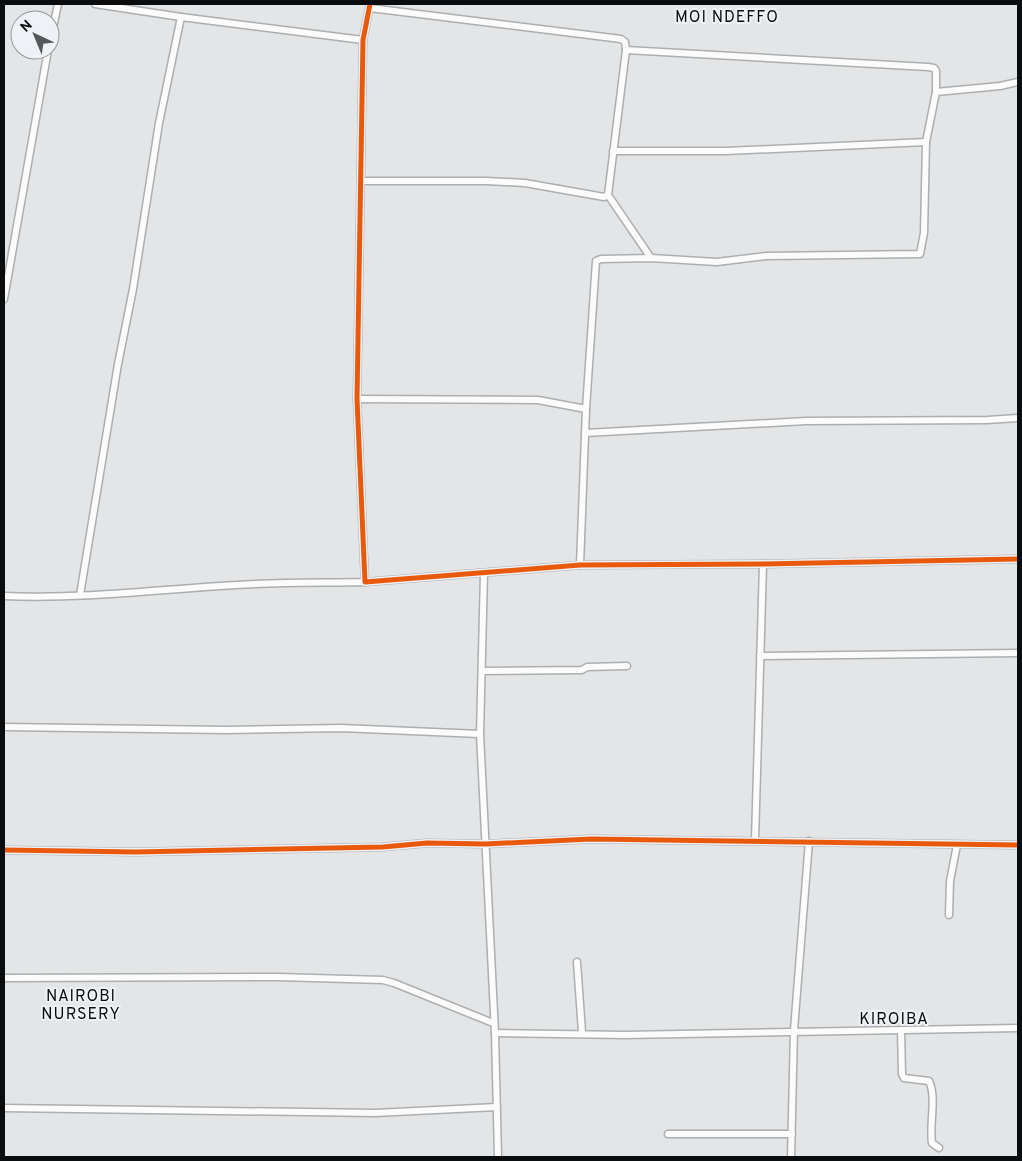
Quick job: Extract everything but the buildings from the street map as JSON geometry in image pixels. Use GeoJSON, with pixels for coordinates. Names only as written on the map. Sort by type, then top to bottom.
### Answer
{"type":"FeatureCollection","features":[{"type":"Feature","properties":{"kind":"street"},"geometry":{"type":"LineString","coordinates":[[95,4],[363,40]]}},
{"type":"Feature","properties":{"kind":"street"},"geometry":{"type":"LineString","coordinates":[[365,582],[357,399],[363,40],[370,6],[621,39],[626,50],[608,195],[651,258]]}},
{"type":"Feature","properties":{"kind":"street"},"geometry":{"type":"LineString","coordinates":[[80,595],[118,364],[134,289],[159,123],[181,17]]}},
{"type":"Feature","properties":{"kind":"street"},"geometry":{"type":"LineString","coordinates":[[580,565],[586,410],[596,261],[601,259],[651,258],[717,262],[766,256],[920,254],[924,233],[926,142],[936,92],[936,71],[934,68],[626,50]]}},
{"type":"Feature","properties":{"kind":"street"},"geometry":{"type":"LineString","coordinates":[[4,300],[46,60]]}},
{"type":"Feature","properties":{"kind":"street"},"geometry":{"type":"LineString","coordinates":[[936,92],[1000,86],[1018,82]]}},
{"type":"Feature","properties":{"kind":"street"},"geometry":{"type":"LineString","coordinates":[[613,151],[726,150],[926,142]]}},
{"type":"Feature","properties":{"kind":"street"},"geometry":{"type":"LineString","coordinates":[[361,181],[516,182],[604,197],[608,195]]}},
{"type":"Feature","properties":{"kind":"street"},"geometry":{"type":"LineString","coordinates":[[357,399],[538,400],[586,410]]}},
{"type":"Feature","properties":{"kind":"street"},"geometry":{"type":"LineString","coordinates":[[585,433],[806,421],[987,420],[1018,418]]}},
{"type":"Feature","properties":{"kind":"street"},"geometry":{"type":"LineString","coordinates":[[4,596],[33,598],[221,586],[365,582],[580,565],[763,564],[1018,559]]}},
{"type":"Feature","properties":{"kind":"street"},"geometry":{"type":"LineString","coordinates":[[755,841],[763,564]]}},
{"type":"Feature","properties":{"kind":"street"},"geometry":{"type":"LineString","coordinates":[[484,573],[480,734],[495,1033],[498,1157]]}},
{"type":"Feature","properties":{"kind":"street"},"geometry":{"type":"LineString","coordinates":[[760,656],[1018,654]]}},
{"type":"Feature","properties":{"kind":"street"},"geometry":{"type":"LineString","coordinates":[[482,670],[582,670],[587,667],[628,666]]}},
{"type":"Feature","properties":{"kind":"street"},"geometry":{"type":"LineString","coordinates":[[4,727],[226,730],[341,728],[480,734]]}},
{"type":"Feature","properties":{"kind":"street"},"geometry":{"type":"LineString","coordinates":[[4,850],[136,852],[383,847],[427,843],[486,844],[590,840],[809,841],[956,845],[1018,844]]}},
{"type":"Feature","properties":{"kind":"street"},"geometry":{"type":"LineString","coordinates":[[790,1157],[794,1030],[809,841]]}},
{"type":"Feature","properties":{"kind":"street"},"geometry":{"type":"LineString","coordinates":[[949,915],[950,881],[956,845]]}},
{"type":"Feature","properties":{"kind":"street"},"geometry":{"type":"LineString","coordinates":[[577,962],[582,1032]]}},
{"type":"Feature","properties":{"kind":"street"},"geometry":{"type":"LineString","coordinates":[[4,978],[278,977],[383,980],[493,1023]]}},
{"type":"Feature","properties":{"kind":"street"},"geometry":{"type":"LineString","coordinates":[[495,1033],[582,1032],[645,1034],[794,1030],[1018,1028]]}},
{"type":"Feature","properties":{"kind":"street"},"geometry":{"type":"LineString","coordinates":[[902,1030],[902,1074],[904,1078],[929,1081],[932,1088],[930,1128],[932,1143],[939,1148]]}},
{"type":"Feature","properties":{"kind":"street"},"geometry":{"type":"LineString","coordinates":[[4,1108],[375,1112],[497,1107]]}},
{"type":"Feature","properties":{"kind":"street"},"geometry":{"type":"LineString","coordinates":[[668,1134],[792,1134]]}},
{"type":"Feature","properties":{"kind":"cycle path"},"geometry":{"type":"LineString","coordinates":[[370,4],[363,40],[357,399],[365,582],[580,565],[763,564],[1018,559]]}},
{"type":"Feature","properties":{"kind":"cycle path"},"geometry":{"type":"LineString","coordinates":[[4,850],[136,852],[383,847],[427,843],[486,844],[591,839],[1018,845]]}},
{"type":"Feature","properties":{"kind":"district","name":"MOI NDEFFO"},"geometry":{"type":"Point","coordinates":[727,18]}},
{"type":"Feature","properties":{"kind":"district","name":"NAIROBI NURSERY"},"geometry":{"type":"Point","coordinates":[81,1006]}},
{"type":"Feature","properties":{"kind":"district","name":"KIROIBA"},"geometry":{"type":"Point","coordinates":[894,1020]}}]}
